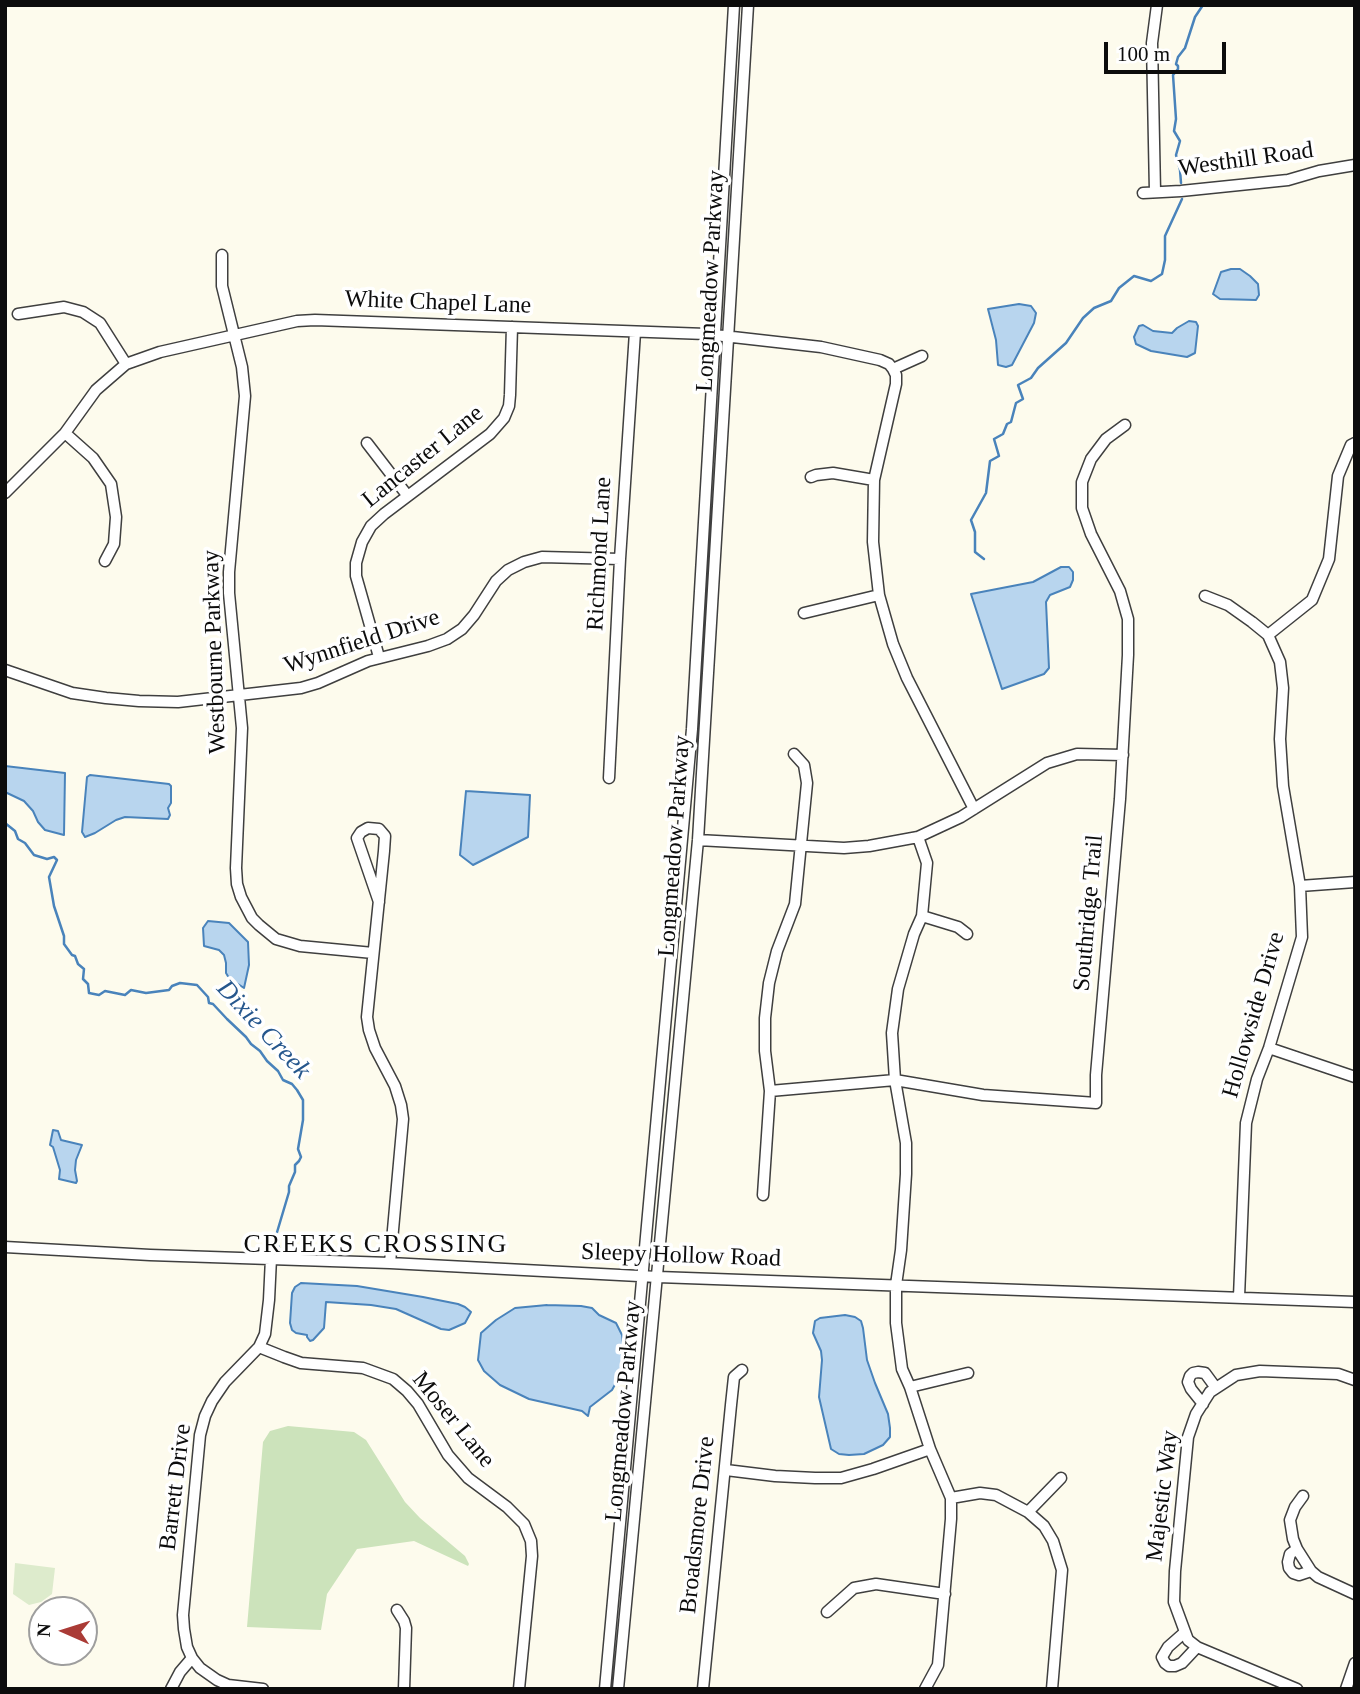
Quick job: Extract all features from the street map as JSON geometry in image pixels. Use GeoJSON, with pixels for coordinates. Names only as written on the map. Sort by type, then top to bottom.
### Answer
{"type":"FeatureCollection","features":[{"type":"Feature","properties":{"kind":"street","name":"Longmeadow Parkway"},"geometry":{"type":"LineString","coordinates":[[605,1689],[692,729],[734,5]]}},
{"type":"Feature","properties":{"kind":"street","name":"Longmeadow Parkway"},"geometry":{"type":"LineString","coordinates":[[618,1689],[698,840],[748,5]]}},
{"type":"Feature","properties":{"kind":"street"},"geometry":{"type":"LineString","coordinates":[[1156,191],[1152,43],[1157,5]]}},
{"type":"Feature","properties":{"kind":"street","name":"Westhill Road"},"geometry":{"type":"LineString","coordinates":[[1143,193],[1289,180],[1319,171],[1355,165]]}},
{"type":"Feature","properties":{"kind":"street","name":"Westbourne Parkway"},"geometry":{"type":"LineString","coordinates":[[222,255],[222,286],[242,367],[245,396],[229,572],[242,728],[237,884],[246,908],[259,925],[276,939],[300,946],[373,953]]}},
{"type":"Feature","properties":{"kind":"street"},"geometry":{"type":"LineString","coordinates":[[18,314],[64,307],[83,312],[100,323],[126,364]]}},
{"type":"Feature","properties":{"kind":"street","name":"White Chapel Lane"},"geometry":{"type":"LineString","coordinates":[[5,493],[65,433],[96,390],[126,364],[160,352],[297,321],[729,336],[856,354],[880,360],[893,369]]}},
{"type":"Feature","properties":{"kind":"street","name":"Lancaster Lane"},"geometry":{"type":"LineString","coordinates":[[379,657],[356,576],[356,563],[362,542],[370,526],[383,514],[498,427],[509,406],[512,327]]}},
{"type":"Feature","properties":{"kind":"street","name":"Richmond Lane"},"geometry":{"type":"LineString","coordinates":[[609,778],[635,332]]}},
{"type":"Feature","properties":{"kind":"street"},"geometry":{"type":"LineString","coordinates":[[922,356],[893,369],[896,384],[874,480],[873,542],[879,595],[893,644],[907,678],[974,809]]}},
{"type":"Feature","properties":{"kind":"street","name":"Southridge Trail"},"geometry":{"type":"LineString","coordinates":[[770,1091],[895,1080],[983,1095],[1096,1103],[1096,1075],[1123,755],[1128,619],[1120,591],[1091,534],[1083,508],[1082,482],[1091,459],[1106,439],[1125,425]]}},
{"type":"Feature","properties":{"kind":"street"},"geometry":{"type":"LineString","coordinates":[[65,433],[93,458],[111,484],[116,517],[114,544],[105,561]]}},
{"type":"Feature","properties":{"kind":"street"},"geometry":{"type":"LineString","coordinates":[[367,443],[407,495]]}},
{"type":"Feature","properties":{"kind":"street"},"geometry":{"type":"LineString","coordinates":[[1205,596],[1240,612],[1268,635],[1312,600],[1329,559],[1338,476],[1351,445],[1355,443]]}},
{"type":"Feature","properties":{"kind":"street"},"geometry":{"type":"LineString","coordinates":[[811,477],[833,473],[874,480]]}},
{"type":"Feature","properties":{"kind":"street","name":"Wynnfield Drive"},"geometry":{"type":"LineString","coordinates":[[5,670],[72,693],[106,698],[178,702],[301,688],[368,660],[447,639],[474,615],[496,581],[508,570],[524,562],[542,557],[620,559]]}},
{"type":"Feature","properties":{"kind":"street"},"geometry":{"type":"LineString","coordinates":[[804,613],[879,595]]}},
{"type":"Feature","properties":{"kind":"street","name":"Hollowside Drive"},"geometry":{"type":"LineString","coordinates":[[1239,1297],[1246,1123],[1257,1079],[1302,937],[1300,886],[1283,786],[1280,739],[1283,688],[1280,662],[1268,635]]}},
{"type":"Feature","properties":{"kind":"street"},"geometry":{"type":"LineString","coordinates":[[698,840],[802,846],[869,846],[918,837],[974,809],[1036,768],[1062,757],[1092,753],[1123,755]]}},
{"type":"Feature","properties":{"kind":"street"},"geometry":{"type":"LineString","coordinates":[[763,1195],[770,1091],[765,1051],[765,1018],[769,983],[777,951],[795,904],[807,783],[804,765],[794,754]]}},
{"type":"Feature","properties":{"kind":"street"},"geometry":{"type":"LineString","coordinates":[[379,902],[357,838],[368,828],[379,829],[385,836],[379,902],[373,953],[369,1030],[375,1048],[395,1086],[403,1119],[390,1263]]}},
{"type":"Feature","properties":{"kind":"street"},"geometry":{"type":"LineString","coordinates":[[918,837],[927,863],[922,916],[914,934],[892,1019],[895,1080],[906,1143],[901,1250],[896,1285],[896,1323],[902,1369],[930,1449],[951,1498],[938,1665],[925,1689]]}},
{"type":"Feature","properties":{"kind":"street"},"geometry":{"type":"LineString","coordinates":[[1300,886],[1355,882]]}},
{"type":"Feature","properties":{"kind":"street"},"geometry":{"type":"LineString","coordinates":[[922,916],[958,927],[968,934]]}},
{"type":"Feature","properties":{"kind":"street"},"geometry":{"type":"LineString","coordinates":[[1269,1048],[1355,1077]]}},
{"type":"Feature","properties":{"kind":"street","name":"Sleepy Hollow Road"},"geometry":{"type":"LineString","coordinates":[[5,1247],[657,1277],[1355,1302]]}},
{"type":"Feature","properties":{"kind":"street","name":"Barrett Drive"},"geometry":{"type":"LineString","coordinates":[[192,1658],[187,1647],[183,1615],[200,1435],[212,1401],[225,1382],[259,1346],[265,1334],[271,1258]]}},
{"type":"Feature","properties":{"kind":"street","name":"Moser Lane"},"geometry":{"type":"LineString","coordinates":[[259,1346],[301,1363],[363,1368],[393,1379],[418,1404],[448,1455],[462,1472],[507,1507],[524,1524],[531,1541],[532,1556],[519,1689]]}},
{"type":"Feature","properties":{"kind":"street","name":"Broadsmore Drive"},"geometry":{"type":"LineString","coordinates":[[703,1689],[734,1377],[742,1370]]}},
{"type":"Feature","properties":{"kind":"street","name":"Majestic Way"},"geometry":{"type":"LineString","coordinates":[[1297,1689],[1197,1647],[1188,1640],[1174,1602],[1188,1437],[1196,1414],[1210,1392],[1236,1375],[1260,1371],[1338,1374],[1355,1380]]}},
{"type":"Feature","properties":{"kind":"street"},"geometry":{"type":"LineString","coordinates":[[910,1387],[968,1373]]}},
{"type":"Feature","properties":{"kind":"street"},"geometry":{"type":"LineString","coordinates":[[1203,1404],[1191,1389],[1188,1382],[1190,1376],[1193,1373],[1205,1373],[1216,1388]]}},
{"type":"Feature","properties":{"kind":"street"},"geometry":{"type":"LineString","coordinates":[[726,1470],[775,1476],[841,1478],[930,1449]]}},
{"type":"Feature","properties":{"kind":"street"},"geometry":{"type":"LineString","coordinates":[[1028,1512],[1061,1478]]}},
{"type":"Feature","properties":{"kind":"street"},"geometry":{"type":"LineString","coordinates":[[951,1498],[980,1493],[996,1495],[1028,1512],[1044,1526],[1053,1541],[1062,1570],[1052,1689]]}},
{"type":"Feature","properties":{"kind":"street"},"geometry":{"type":"LineString","coordinates":[[1303,1496],[1290,1520],[1297,1549],[1318,1577],[1355,1594]]}},
{"type":"Feature","properties":{"kind":"street"},"geometry":{"type":"LineString","coordinates":[[1297,1549],[1290,1555],[1289,1568],[1299,1576],[1311,1571]]}},
{"type":"Feature","properties":{"kind":"street"},"geometry":{"type":"LineString","coordinates":[[827,1612],[854,1588],[876,1584],[945,1594]]}},
{"type":"Feature","properties":{"kind":"street"},"geometry":{"type":"LineString","coordinates":[[397,1610],[406,1628],[404,1689]]}},
{"type":"Feature","properties":{"kind":"street"},"geometry":{"type":"LineString","coordinates":[[1185,1632],[1163,1653],[1164,1663],[1175,1666],[1197,1647]]}},
{"type":"Feature","properties":{"kind":"street"},"geometry":{"type":"LineString","coordinates":[[171,1689],[192,1658],[200,1668],[217,1680],[238,1687],[263,1689]]}},
{"type":"Feature","properties":{"kind":"street"},"geometry":{"type":"LineString","coordinates":[[1346,1689],[1355,1663]]}},
{"type":"Feature","properties":{"kind":"green space"},"geometry":{"type":"Polygon","coordinates":[[[288,1426],[354,1432],[366,1440],[405,1502],[465,1556],[468,1566],[414,1541],[357,1549],[327,1594],[321,1630],[247,1627],[263,1442],[270,1431],[288,1426]]]}},
{"type":"Feature","properties":{"kind":"green space"},"geometry":{"type":"Polygon","coordinates":[[[15,1563],[55,1568],[52,1594],[49,1596],[28,1596],[28,1604],[13,1594],[15,1563]]]}},
{"type":"Feature","properties":{"kind":"water"},"geometry":{"type":"Polygon","coordinates":[[[1240,269],[1258,284],[1259,295],[1256,300],[1220,299],[1213,294],[1221,272],[1240,269]]]}},
{"type":"Feature","properties":{"kind":"water"},"geometry":{"type":"Polygon","coordinates":[[[1019,304],[1031,306],[1036,313],[1034,323],[1012,365],[998,365],[996,340],[988,309],[1019,304]]]}},
{"type":"Feature","properties":{"kind":"water"},"geometry":{"type":"Polygon","coordinates":[[[1189,321],[1196,322],[1198,326],[1195,353],[1187,357],[1151,351],[1136,344],[1134,337],[1139,326],[1172,333],[1189,321]]]}},
{"type":"Feature","properties":{"kind":"water"},"geometry":{"type":"Polygon","coordinates":[[[1061,567],[1069,567],[1073,572],[1073,580],[1070,587],[1050,595],[1046,602],[1049,668],[1044,674],[1002,689],[971,594],[1033,582],[1061,567]]]}},
{"type":"Feature","properties":{"kind":"water"},"geometry":{"type":"Polygon","coordinates":[[[5,766],[65,773],[64,835],[45,830],[24,801],[5,792],[5,766]]]}},
{"type":"Feature","properties":{"kind":"water"},"geometry":{"type":"Polygon","coordinates":[[[90,775],[169,784],[171,803],[168,819],[125,817],[85,837],[82,832],[87,777],[90,775]]]}},
{"type":"Feature","properties":{"kind":"water"},"geometry":{"type":"Polygon","coordinates":[[[466,791],[530,795],[528,837],[473,865],[460,855],[466,791]]]}},
{"type":"Feature","properties":{"kind":"water"},"geometry":{"type":"Polygon","coordinates":[[[208,921],[229,923],[248,942],[249,965],[244,988],[229,978],[224,955],[219,950],[204,946],[203,928],[208,921]]]}},
{"type":"Feature","properties":{"kind":"water"},"geometry":{"type":"Polygon","coordinates":[[[53,1130],[58,1131],[61,1140],[82,1145],[76,1160],[76,1183],[59,1179],[60,1170],[50,1145],[53,1130]]]}},
{"type":"Feature","properties":{"kind":"water"},"geometry":{"type":"Polygon","coordinates":[[[301,1283],[357,1286],[423,1297],[458,1304],[471,1312],[465,1323],[449,1330],[396,1309],[326,1302],[324,1328],[310,1341],[307,1335],[292,1330],[290,1323],[292,1293],[301,1283]]]}},
{"type":"Feature","properties":{"kind":"water"},"geometry":{"type":"Polygon","coordinates":[[[547,1305],[592,1308],[599,1315],[616,1323],[622,1335],[623,1370],[612,1390],[590,1407],[588,1416],[582,1411],[529,1399],[500,1385],[484,1371],[478,1360],[481,1333],[496,1320],[515,1308],[547,1305]]]}},
{"type":"Feature","properties":{"kind":"water"},"geometry":{"type":"Polygon","coordinates":[[[845,1315],[861,1321],[867,1360],[888,1414],[890,1428],[890,1437],[883,1445],[864,1454],[839,1454],[831,1449],[819,1397],[822,1360],[813,1333],[815,1321],[845,1315]]]}},
{"type":"Feature","properties":{"kind":"waterway"},"geometry":{"type":"LineString","coordinates":[[1181,183],[1176,155],[1180,141],[1174,131],[1176,119],[1173,75],[1178,69],[1178,57],[1185,48],[1195,17],[1203,5]]}},
{"type":"Feature","properties":{"kind":"waterway"},"geometry":{"type":"LineString","coordinates":[[984,559],[975,552],[975,532],[971,520],[986,493],[990,461],[999,456],[994,439],[1003,434],[1007,424],[1011,422],[1016,403],[1023,399],[1018,385],[1031,378],[1038,368],[1066,343],[1083,318],[1094,308],[1111,301],[1119,288],[1134,276],[1151,281],[1162,274],[1165,236],[1182,199]]}},
{"type":"Feature","properties":{"kind":"waterway","name":"Dixie Creek"},"geometry":{"type":"LineString","coordinates":[[5,823],[34,855],[47,859],[54,857],[57,860],[49,877],[54,906],[64,944],[84,969],[83,979],[88,984],[89,993],[99,995],[105,991],[125,995],[131,990],[146,993],[169,990],[180,983],[197,985],[208,997],[209,1003],[260,1051],[283,1080],[297,1090],[303,1100],[298,1149],[301,1157],[295,1165],[275,1239],[279,1248]]}},
{"type":"Feature","properties":{"kind":"district","name":"CREEKS CROSSING"},"geometry":{"type":"Point","coordinates":[376,1245]}}]}
